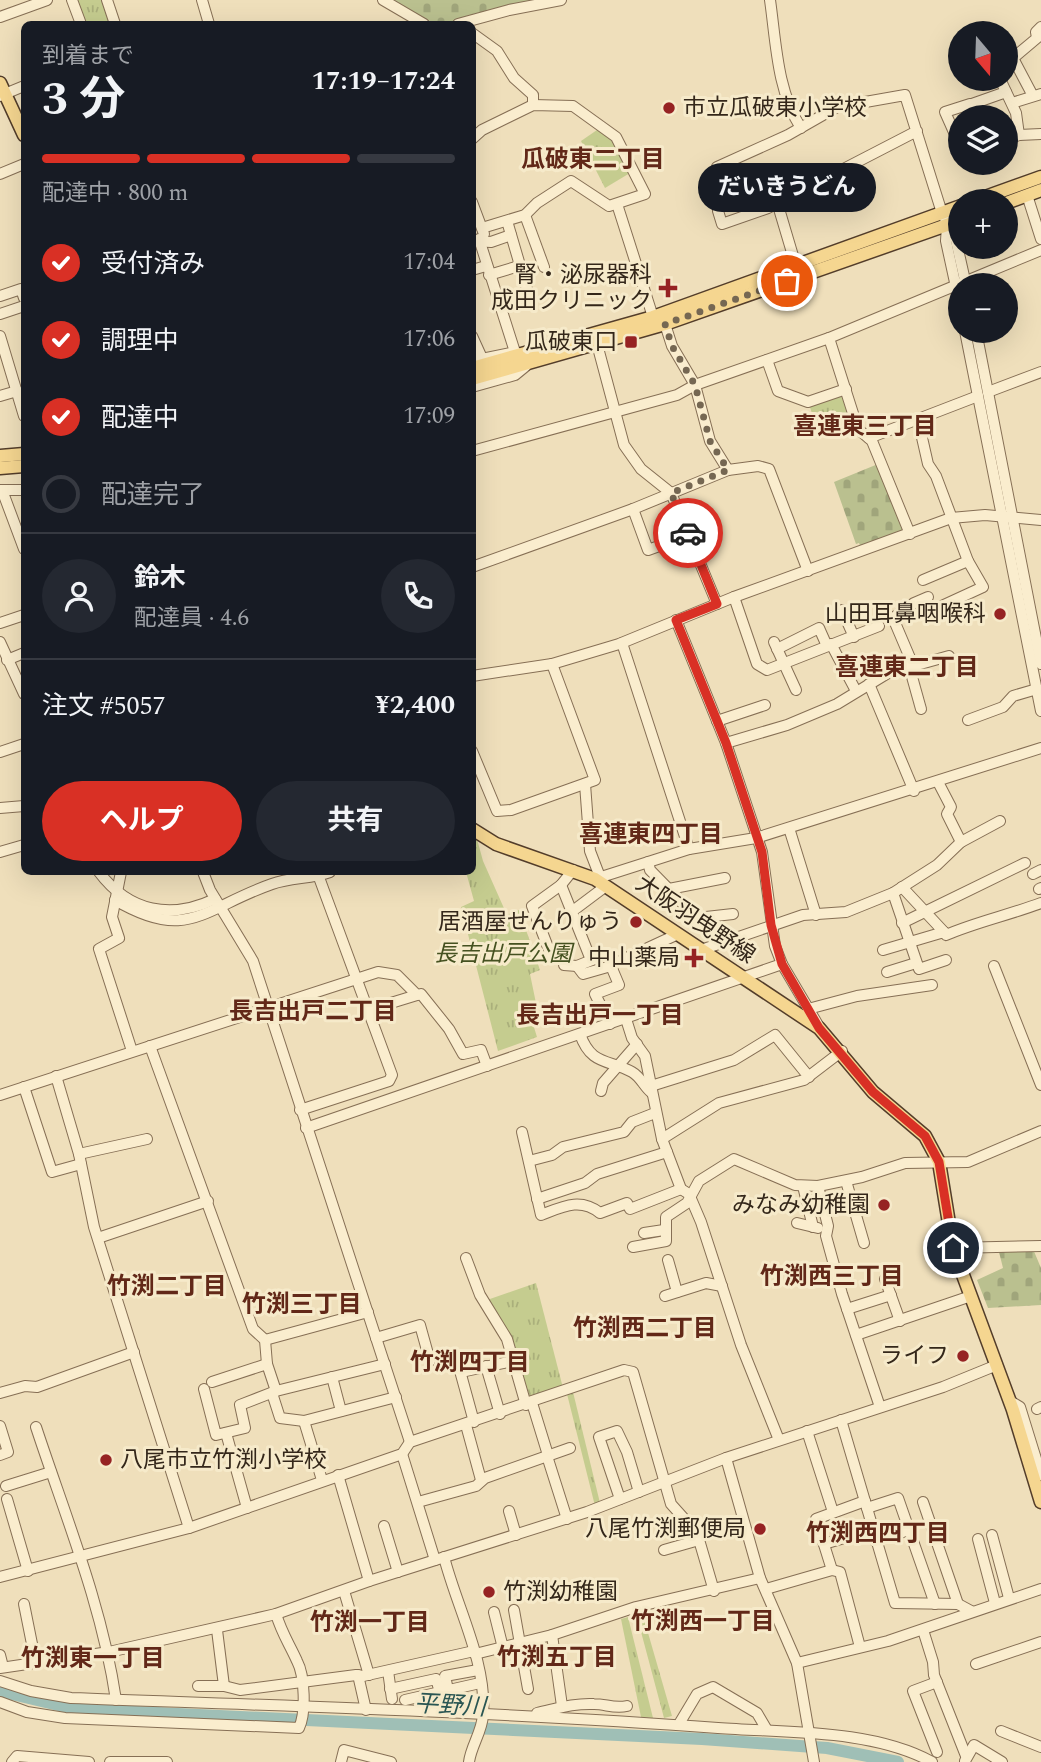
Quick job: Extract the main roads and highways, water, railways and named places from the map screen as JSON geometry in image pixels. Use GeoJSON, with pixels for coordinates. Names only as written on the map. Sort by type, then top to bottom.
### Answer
{"type":"FeatureCollection","features":[{"type":"Feature","properties":{"kind":"main road"},"geometry":{"type":"LineString","coordinates":[[2,91],[21,129]]}},
{"type":"Feature","properties":{"kind":"main road"},"geometry":{"type":"LineString","coordinates":[[1008,189],[1041,177]]}},
{"type":"Feature","properties":{"kind":"main road"},"geometry":{"type":"LineString","coordinates":[[1018,198],[1041,190]]}},
{"type":"Feature","properties":{"kind":"main road"},"geometry":{"type":"LineString","coordinates":[[476,362],[597,344],[948,216]]}},
{"type":"Feature","properties":{"kind":"main road"},"geometry":{"type":"LineString","coordinates":[[476,377],[524,356],[659,321],[796,266],[948,219]]}},
{"type":"Feature","properties":{"kind":"main road"},"geometry":{"type":"LineString","coordinates":[[0,456],[21,454]]}},
{"type":"Feature","properties":{"kind":"main road"},"geometry":{"type":"LineString","coordinates":[[0,468],[21,466]]}},
{"type":"Feature","properties":{"kind":"main road","name":"大阪羽曳野線"},"geometry":{"type":"LineString","coordinates":[[476,832],[496,844],[600,881],[819,1028],[842,1051],[873,1092],[925,1136],[939,1162],[953,1248],[1010,1401],[1041,1502]]}},
{"type":"Feature","properties":{"kind":"waterway","name":"平野川"},"geometry":{"type":"LineString","coordinates":[[0,1691],[75,1709],[702,1739],[827,1748],[898,1762]]}},
{"type":"Feature","properties":{"kind":"place","name":"市立瓜破東小学校"},"geometry":{"type":"Point","coordinates":[669,108]}},
{"type":"Feature","properties":{"kind":"place","name":"だいきうどん"},"geometry":{"type":"Point","coordinates":[787,281]}},
{"type":"Feature","properties":{"kind":"place","name":"腎・泌尿器科 成田クリニック"},"geometry":{"type":"Point","coordinates":[668,288]}},
{"type":"Feature","properties":{"kind":"place","name":"瓜破東口"},"geometry":{"type":"Point","coordinates":[631,342]}},
{"type":"Feature","properties":{"kind":"place","name":"山田耳鼻咽喉科"},"geometry":{"type":"Point","coordinates":[1000,614]}},
{"type":"Feature","properties":{"kind":"place","name":"居酒屋せんりゅう"},"geometry":{"type":"Point","coordinates":[636,922]}},
{"type":"Feature","properties":{"kind":"place","name":"中山薬局"},"geometry":{"type":"Point","coordinates":[694,958]}},
{"type":"Feature","properties":{"kind":"place","name":"みなみ幼稚園"},"geometry":{"type":"Point","coordinates":[884,1205]}},
{"type":"Feature","properties":{"kind":"place","name":"ライフ"},"geometry":{"type":"Point","coordinates":[963,1356]}},
{"type":"Feature","properties":{"kind":"place","name":"八尾市立竹渕小学校"},"geometry":{"type":"Point","coordinates":[106,1460]}},
{"type":"Feature","properties":{"kind":"place","name":"八尾竹渕郵便局"},"geometry":{"type":"Point","coordinates":[760,1529]}},
{"type":"Feature","properties":{"kind":"place","name":"竹渕幼稚園"},"geometry":{"type":"Point","coordinates":[489,1592]}},
{"type":"Feature","properties":{"kind":"district","name":"瓜破東二丁目"},"geometry":{"type":"Point","coordinates":[593,160]}},
{"type":"Feature","properties":{"kind":"district","name":"喜連東三丁目"},"geometry":{"type":"Point","coordinates":[865,427]}},
{"type":"Feature","properties":{"kind":"district","name":"喜連東二丁目"},"geometry":{"type":"Point","coordinates":[907,668]}},
{"type":"Feature","properties":{"kind":"district","name":"喜連東四丁目"},"geometry":{"type":"Point","coordinates":[651,835]}},
{"type":"Feature","properties":{"kind":"district","name":"長吉出戸二丁目"},"geometry":{"type":"Point","coordinates":[313,1012]}},
{"type":"Feature","properties":{"kind":"district","name":"長吉出戸一丁目"},"geometry":{"type":"Point","coordinates":[600,1016]}},
{"type":"Feature","properties":{"kind":"district","name":"竹渕西三丁目"},"geometry":{"type":"Point","coordinates":[832,1277]}},
{"type":"Feature","properties":{"kind":"district","name":"竹渕二丁目"},"geometry":{"type":"Point","coordinates":[167,1287]}},
{"type":"Feature","properties":{"kind":"district","name":"竹渕三丁目"},"geometry":{"type":"Point","coordinates":[302,1305]}},
{"type":"Feature","properties":{"kind":"district","name":"竹渕西二丁目"},"geometry":{"type":"Point","coordinates":[645,1329]}},
{"type":"Feature","properties":{"kind":"district","name":"竹渕四丁目"},"geometry":{"type":"Point","coordinates":[470,1363]}},
{"type":"Feature","properties":{"kind":"district","name":"竹渕西四丁目"},"geometry":{"type":"Point","coordinates":[878,1534]}},
{"type":"Feature","properties":{"kind":"district","name":"竹渕西一丁目"},"geometry":{"type":"Point","coordinates":[703,1622]}},
{"type":"Feature","properties":{"kind":"district","name":"竹渕一丁目"},"geometry":{"type":"Point","coordinates":[370,1623]}},
{"type":"Feature","properties":{"kind":"district","name":"竹渕五丁目"},"geometry":{"type":"Point","coordinates":[557,1658]}},
{"type":"Feature","properties":{"kind":"district","name":"竹渕東一丁目"},"geometry":{"type":"Point","coordinates":[93,1659]}},
{"type":"Feature","properties":{"kind":"park label","name":"長吉出戸公園"},"geometry":{"type":"Point","coordinates":[503,954]}}]}
